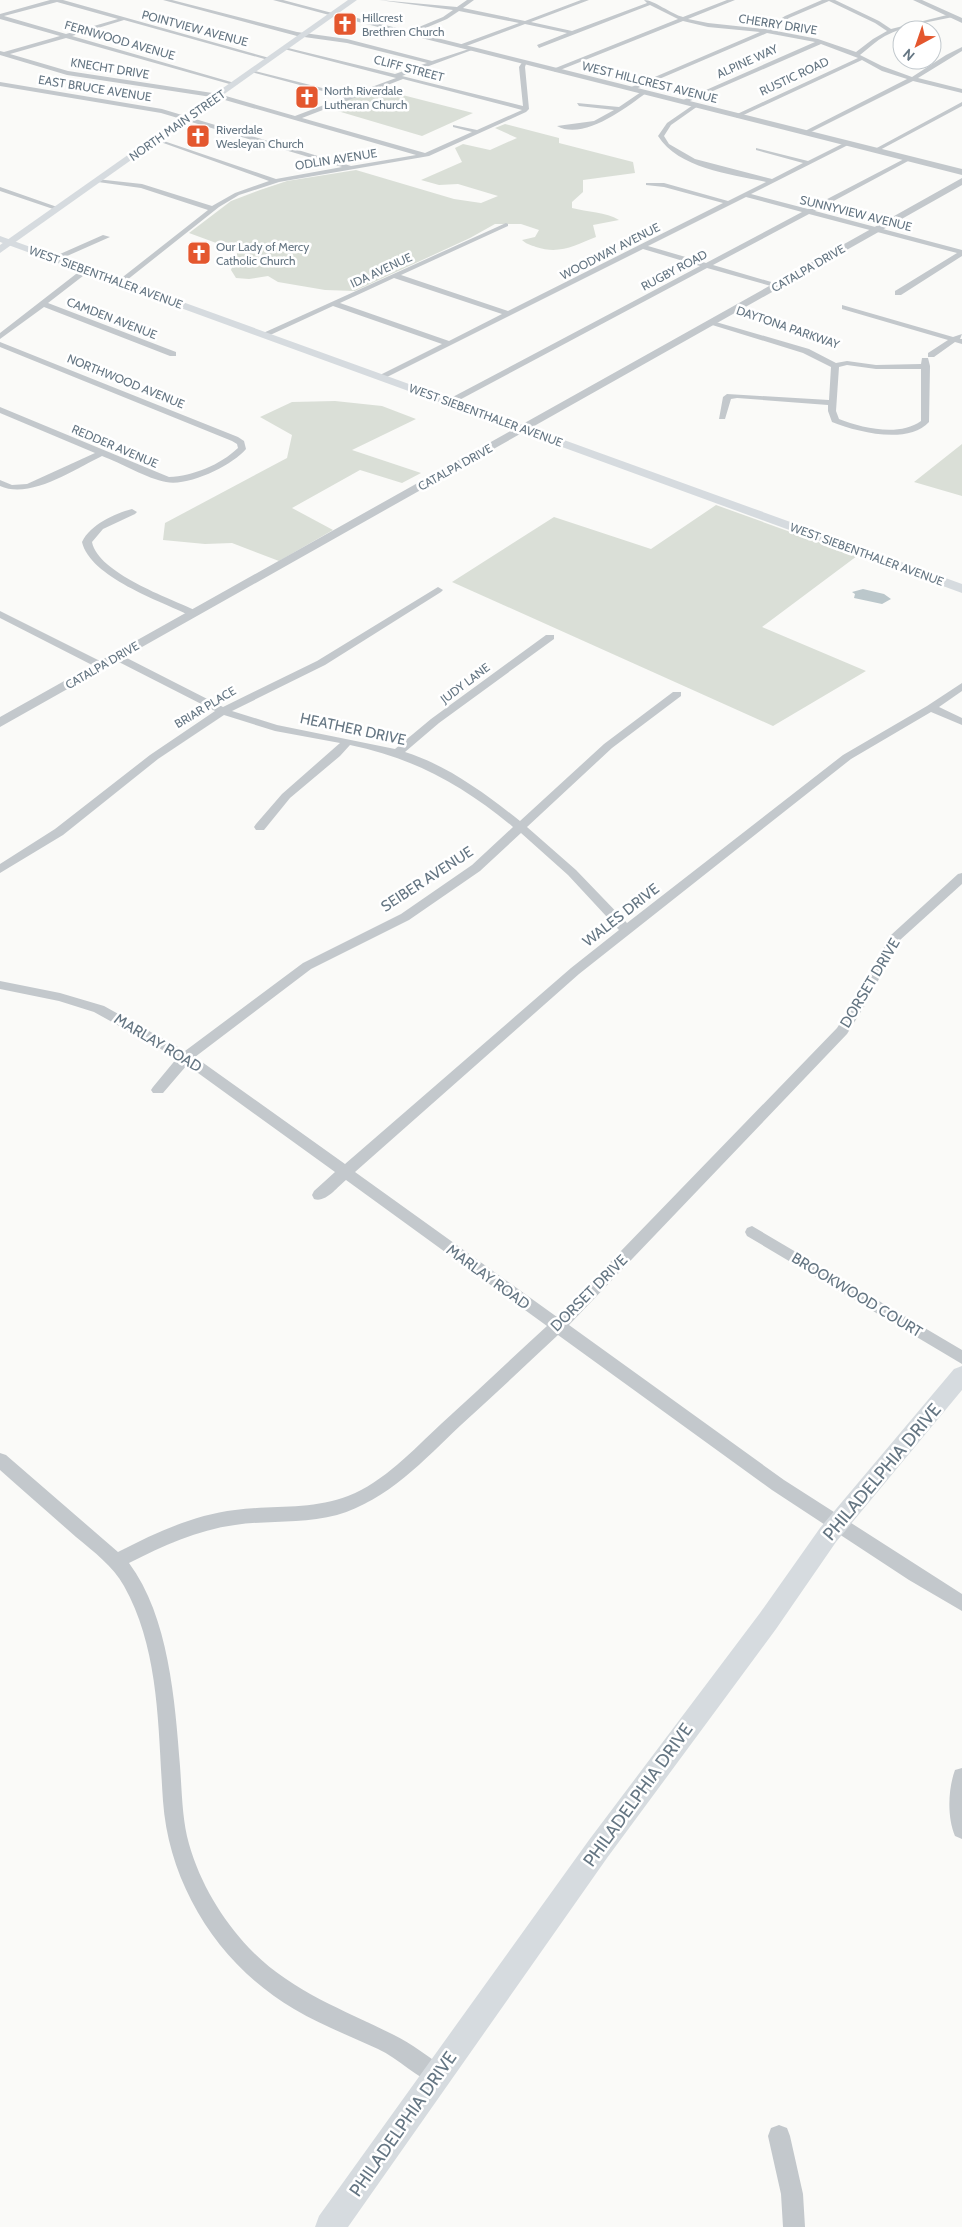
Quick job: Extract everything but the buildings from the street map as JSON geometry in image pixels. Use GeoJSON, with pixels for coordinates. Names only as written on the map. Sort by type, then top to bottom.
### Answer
{"type":"FeatureCollection","features":[{"type":"Feature","properties":{"kind":"main road","name":"NORTH MAIN STREET"},"geometry":{"type":"LineString","coordinates":[[0,250],[5,241],[58,209],[353,0]]}},
{"type":"Feature","properties":{"kind":"main road","name":"WEST SIEBENTHALER AVENUE"},"geometry":{"type":"LineString","coordinates":[[5,241],[962,589]]}},
{"type":"Feature","properties":{"kind":"main road","name":"PHILADELPHIA DRIVE"},"geometry":{"type":"LineString","coordinates":[[330,2227],[604,1842],[768,1621],[838,1523],[962,1374]]}},
{"type":"Feature","properties":{"kind":"street"},"geometry":{"type":"LineString","coordinates":[[0,17],[56,0]]}},
{"type":"Feature","properties":{"kind":"street","name":"POINTVIEW AVENUE"},"geometry":{"type":"LineString","coordinates":[[56,0],[270,59]]}},
{"type":"Feature","properties":{"kind":"street"},"geometry":{"type":"LineString","coordinates":[[166,0],[303,35],[347,41],[431,62]]}},
{"type":"Feature","properties":{"kind":"street"},"geometry":{"type":"LineString","coordinates":[[276,0],[333,14]]}},
{"type":"Feature","properties":{"kind":"street"},"geometry":{"type":"LineString","coordinates":[[382,0],[460,8],[573,33]]}},
{"type":"Feature","properties":{"kind":"street"},"geometry":{"type":"LineString","coordinates":[[410,33],[433,24],[471,0]]}},
{"type":"Feature","properties":{"kind":"street"},"geometry":{"type":"LineString","coordinates":[[461,46],[586,0]]}},
{"type":"Feature","properties":{"kind":"street","name":"CHERRY DRIVE"},"geometry":{"type":"LineString","coordinates":[[641,0],[685,19],[722,27],[767,31],[820,42],[859,56],[886,70],[912,79],[962,91]]}},
{"type":"Feature","properties":{"kind":"street"},"geometry":{"type":"LineString","coordinates":[[555,70],[732,0]]}},
{"type":"Feature","properties":{"kind":"street"},"geometry":{"type":"LineString","coordinates":[[632,89],[767,31],[787,17],[826,0]]}},
{"type":"Feature","properties":{"kind":"street"},"geometry":{"type":"LineString","coordinates":[[832,0],[852,12],[879,23],[890,31]]}},
{"type":"Feature","properties":{"kind":"street"},"geometry":{"type":"LineString","coordinates":[[916,0],[952,14],[962,21]]}},
{"type":"Feature","properties":{"kind":"street"},"geometry":{"type":"LineString","coordinates":[[566,2],[575,4]]}},
{"type":"Feature","properties":{"kind":"street"},"geometry":{"type":"LineString","coordinates":[[539,46],[649,2]]}},
{"type":"Feature","properties":{"kind":"street","name":"WEST HILLCREST AVENUE"},"geometry":{"type":"LineString","coordinates":[[333,14],[962,172]]}},
{"type":"Feature","properties":{"kind":"street","name":"RUSTIC ROAD"},"geometry":{"type":"LineString","coordinates":[[927,20],[952,14]]}},
{"type":"Feature","properties":{"kind":"street","name":"FERNWOOD AVENUE"},"geometry":{"type":"LineString","coordinates":[[0,17],[235,84]]}},
{"type":"Feature","properties":{"kind":"street"},"geometry":{"type":"LineString","coordinates":[[2,54],[124,18]]}},
{"type":"Feature","properties":{"kind":"street"},"geometry":{"type":"LineString","coordinates":[[879,23],[892,23]]}},
{"type":"Feature","properties":{"kind":"street","name":"RUSTIC ROAD"},"geometry":{"type":"LineString","coordinates":[[737,116],[859,56],[876,39],[890,31]]}},
{"type":"Feature","properties":{"kind":"street","name":"ALPINE WAY"},"geometry":{"type":"LineString","coordinates":[[683,102],[820,42]]}},
{"type":"Feature","properties":{"kind":"street","name":"CLIFF STREET"},"geometry":{"type":"LineString","coordinates":[[286,48],[526,109]]}},
{"type":"Feature","properties":{"kind":"street"},"geometry":{"type":"LineString","coordinates":[[296,118],[431,62],[470,49]]}},
{"type":"Feature","properties":{"kind":"street"},"geometry":{"type":"LineString","coordinates":[[805,133],[912,79],[962,49]]}},
{"type":"Feature","properties":{"kind":"street","name":"KNECHT DRIVE"},"geometry":{"type":"LineString","coordinates":[[2,54],[67,73],[218,96],[427,155]]}},
{"type":"Feature","properties":{"kind":"street"},"geometry":{"type":"LineString","coordinates":[[525,62],[522,67],[526,109]]}},
{"type":"Feature","properties":{"kind":"street"},"geometry":{"type":"LineString","coordinates":[[253,71],[350,97]]}},
{"type":"Feature","properties":{"kind":"street","name":"EAST BRUCE AVENUE"},"geometry":{"type":"LineString","coordinates":[[0,84],[135,105],[186,118],[351,168]]}},
{"type":"Feature","properties":{"kind":"street"},"geometry":{"type":"LineString","coordinates":[[560,126],[576,127],[596,124],[644,92]]}},
{"type":"Feature","properties":{"kind":"street"},"geometry":{"type":"LineString","coordinates":[[579,104],[618,109]]}},
{"type":"Feature","properties":{"kind":"street"},"geometry":{"type":"LineString","coordinates":[[876,150],[962,104]]}},
{"type":"Feature","properties":{"kind":"street"},"geometry":{"type":"LineString","coordinates":[[696,105],[664,129],[661,136],[668,147],[689,159],[773,181]]}},
{"type":"Feature","properties":{"kind":"street","name":"ODLIN AVENUE"},"geometry":{"type":"LineString","coordinates":[[122,282],[213,209],[231,197],[276,181],[427,155],[526,109]]}},
{"type":"Feature","properties":{"kind":"street"},"geometry":{"type":"LineString","coordinates":[[455,126],[478,132]]}},
{"type":"Feature","properties":{"kind":"street"},"geometry":{"type":"LineString","coordinates":[[156,139],[276,181]]}},
{"type":"Feature","properties":{"kind":"street","name":"WOODWAY AVENUE"},"geometry":{"type":"LineString","coordinates":[[383,377],[848,143]]}},
{"type":"Feature","properties":{"kind":"street"},"geometry":{"type":"LineString","coordinates":[[758,150],[809,163]]}},
{"type":"Feature","properties":{"kind":"street","name":"RUGBY ROAD"},"geometry":{"type":"LineString","coordinates":[[450,402],[908,159]]}},
{"type":"Feature","properties":{"kind":"street"},"geometry":{"type":"LineString","coordinates":[[98,180],[142,186],[213,209]]}},
{"type":"Feature","properties":{"kind":"street","name":"CATALPA DRIVE"},"geometry":{"type":"LineString","coordinates":[[0,723],[962,181]]}},
{"type":"Feature","properties":{"kind":"street"},"geometry":{"type":"LineString","coordinates":[[648,184],[664,185],[729,203]]}},
{"type":"Feature","properties":{"kind":"street"},"geometry":{"type":"LineString","coordinates":[[0,189],[58,209]]}},
{"type":"Feature","properties":{"kind":"street","name":"SUNNYVIEW AVENUE"},"geometry":{"type":"LineString","coordinates":[[745,195],[962,252]]}},
{"type":"Feature","properties":{"kind":"street","name":"IDA AVENUE"},"geometry":{"type":"LineString","coordinates":[[265,334],[335,304],[506,225]]}},
{"type":"Feature","properties":{"kind":"street"},"geometry":{"type":"LineString","coordinates":[[55,258],[106,237]]}},
{"type":"Feature","properties":{"kind":"street"},"geometry":{"type":"LineString","coordinates":[[643,246],[775,286]]}},
{"type":"Feature","properties":{"kind":"street"},"geometry":{"type":"LineString","coordinates":[[898,293],[962,252]]}},
{"type":"Feature","properties":{"kind":"street"},"geometry":{"type":"LineString","coordinates":[[0,337],[88,270]]}},
{"type":"Feature","properties":{"kind":"street"},"geometry":{"type":"LineString","coordinates":[[395,276],[509,314]]}},
{"type":"Feature","properties":{"kind":"street","name":"CAMDEN AVENUE"},"geometry":{"type":"LineString","coordinates":[[43,304],[172,354]]}},
{"type":"Feature","properties":{"kind":"street"},"geometry":{"type":"LineString","coordinates":[[335,304],[450,344]]}},
{"type":"Feature","properties":{"kind":"street"},"geometry":{"type":"LineString","coordinates":[[845,307],[960,338]]}},
{"type":"Feature","properties":{"kind":"street","name":"DAYTONA PARKWAY"},"geometry":{"type":"LineString","coordinates":[[716,320],[831,354],[847,363],[876,367],[928,360],[925,422],[918,428],[889,431],[854,427],[835,420],[832,415],[835,366]]}},
{"type":"Feature","properties":{"kind":"street","name":"DAYTONA PARKWAY"},"geometry":{"type":"LineString","coordinates":[[716,320],[806,351],[835,366],[847,363]]}},
{"type":"Feature","properties":{"kind":"street"},"geometry":{"type":"LineString","coordinates":[[928,360],[960,338]]}},
{"type":"Feature","properties":{"kind":"street","name":"NORTHWOOD AVENUE"},"geometry":{"type":"LineString","coordinates":[[0,344],[241,443]]}},
{"type":"Feature","properties":{"kind":"street"},"geometry":{"type":"LineString","coordinates":[[722,417],[727,397],[737,396],[833,403]]}},
{"type":"Feature","properties":{"kind":"street","name":"REDDER AVENUE"},"geometry":{"type":"LineString","coordinates":[[0,410],[160,478],[180,480],[190,478],[235,456],[242,449],[241,443]]}},
{"type":"Feature","properties":{"kind":"street"},"geometry":{"type":"LineString","coordinates":[[0,483],[11,488],[29,487],[101,453]]}},
{"type":"Feature","properties":{"kind":"street"},"geometry":{"type":"LineString","coordinates":[[132,512],[94,532],[88,540],[89,552],[118,576],[193,613]]}},
{"type":"Feature","properties":{"kind":"street","name":"BRIAR PLACE"},"geometry":{"type":"LineString","coordinates":[[0,868],[59,832],[154,757],[223,711],[321,663],[438,590]]}},
{"type":"Feature","properties":{"kind":"street"},"geometry":{"type":"LineString","coordinates":[[0,614],[100,666]]}},
{"type":"Feature","properties":{"kind":"street","name":"JUDY LANE"},"geometry":{"type":"LineString","coordinates":[[397,752],[434,721],[550,637]]}},
{"type":"Feature","properties":{"kind":"street","name":"HEATHER DRIVE"},"geometry":{"type":"LineString","coordinates":[[117,657],[223,711],[276,728],[397,752],[444,774],[500,811],[563,864],[627,930]]}},
{"type":"Feature","properties":{"kind":"street","name":"WALES DRIVE"},"geometry":{"type":"LineString","coordinates":[[319,1196],[575,971],[847,757],[931,708],[962,686]]}},
{"type":"Feature","properties":{"kind":"street","name":"SEIBER AVENUE"},"geometry":{"type":"LineString","coordinates":[[158,1090],[186,1057],[308,966],[405,917],[476,868],[608,746],[677,694]]}},
{"type":"Feature","properties":{"kind":"street"},"geometry":{"type":"LineString","coordinates":[[931,708],[962,722]]}},
{"type":"Feature","properties":{"kind":"street"},"geometry":{"type":"LineString","coordinates":[[260,827],[286,796],[336,754],[347,742]]}},
{"type":"Feature","properties":{"kind":"street","name":"DORSET DRIVE"},"geometry":{"type":"LineString","coordinates":[[116,1561],[139,1548],[216,1520],[328,1509],[351,1502],[398,1474],[558,1326],[842,1030],[860,1005],[895,938],[956,890],[962,877]]}},
{"type":"Feature","properties":{"kind":"street","name":"MARLAY ROAD"},"geometry":{"type":"LineString","coordinates":[[0,985],[80,1002],[99,1009],[186,1057],[778,1485],[838,1523],[884,1556],[962,1603]]}},
{"type":"Feature","properties":{"kind":"street","name":"BROOKWOOD COURT"},"geometry":{"type":"LineString","coordinates":[[752,1232],[962,1358]]}},
{"type":"Feature","properties":{"kind":"street"},"geometry":{"type":"LineString","coordinates":[[0,1460],[116,1561],[122,1567],[136,1591],[157,1647],[168,1722],[176,1828],[181,1848],[194,1883],[210,1912],[241,1956],[269,1980],[301,2002],[388,2043],[437,2075]]}},
{"type":"Feature","properties":{"kind":"street"},"geometry":{"type":"LineString","coordinates":[[962,1777],[959,1802],[962,1829]]}},
{"type":"Feature","properties":{"kind":"street"},"geometry":{"type":"LineString","coordinates":[[779,2136],[792,2194],[794,2227]]}},
{"type":"Feature","properties":{"kind":"shaded area"},"geometry":{"type":"Polygon","coordinates":[[[375,88],[473,113],[422,136],[324,107],[375,88]]]}},
{"type":"Feature","properties":{"kind":"shaded area"},"geometry":{"type":"Polygon","coordinates":[[[505,124],[559,138],[559,143],[633,162],[635,173],[583,180],[583,192],[572,202],[572,208],[614,217],[619,220],[593,225],[596,237],[574,246],[553,250],[536,247],[522,240],[535,237],[539,230],[521,224],[495,224],[470,238],[355,291],[325,290],[278,282],[268,276],[249,279],[236,278],[231,270],[238,251],[189,233],[231,201],[260,190],[287,181],[356,170],[454,199],[481,203],[498,196],[458,184],[439,185],[421,180],[462,162],[455,148],[463,144],[490,150],[517,138],[495,128],[505,124]]]}},
{"type":"Feature","properties":{"kind":"shaded area"},"geometry":{"type":"Polygon","coordinates":[[[335,401],[382,406],[416,419],[352,450],[421,473],[402,483],[360,470],[292,508],[333,530],[279,561],[232,543],[205,544],[163,540],[165,523],[287,458],[292,435],[260,417],[292,402],[335,401]]]}},
{"type":"Feature","properties":{"kind":"shaded area"},"geometry":{"type":"Polygon","coordinates":[[[962,444],[962,496],[914,482],[962,444]]]}},
{"type":"Feature","properties":{"kind":"shaded area"},"geometry":{"type":"Polygon","coordinates":[[[716,505],[857,556],[762,627],[866,671],[773,726],[452,582],[554,517],[651,549],[716,505]]]}},
{"type":"Feature","properties":{"kind":"shaded area"},"geometry":{"type":"Polygon","coordinates":[[[863,589],[884,594],[891,599],[882,604],[854,598],[855,594],[852,592],[863,589]]]}},
{"type":"Feature","properties":{"kind":"place","name":"Hillcrest Brethren Church"},"geometry":{"type":"Point","coordinates":[345,24]}},
{"type":"Feature","properties":{"kind":"place","name":"North Riverdale Lutheran Church"},"geometry":{"type":"Point","coordinates":[307,97]}},
{"type":"Feature","properties":{"kind":"place","name":"Riverdale Wesleyan Church"},"geometry":{"type":"Point","coordinates":[198,136]}},
{"type":"Feature","properties":{"kind":"place","name":"Our Lady of Mercy Catholic Church"},"geometry":{"type":"Point","coordinates":[199,253]}}]}
